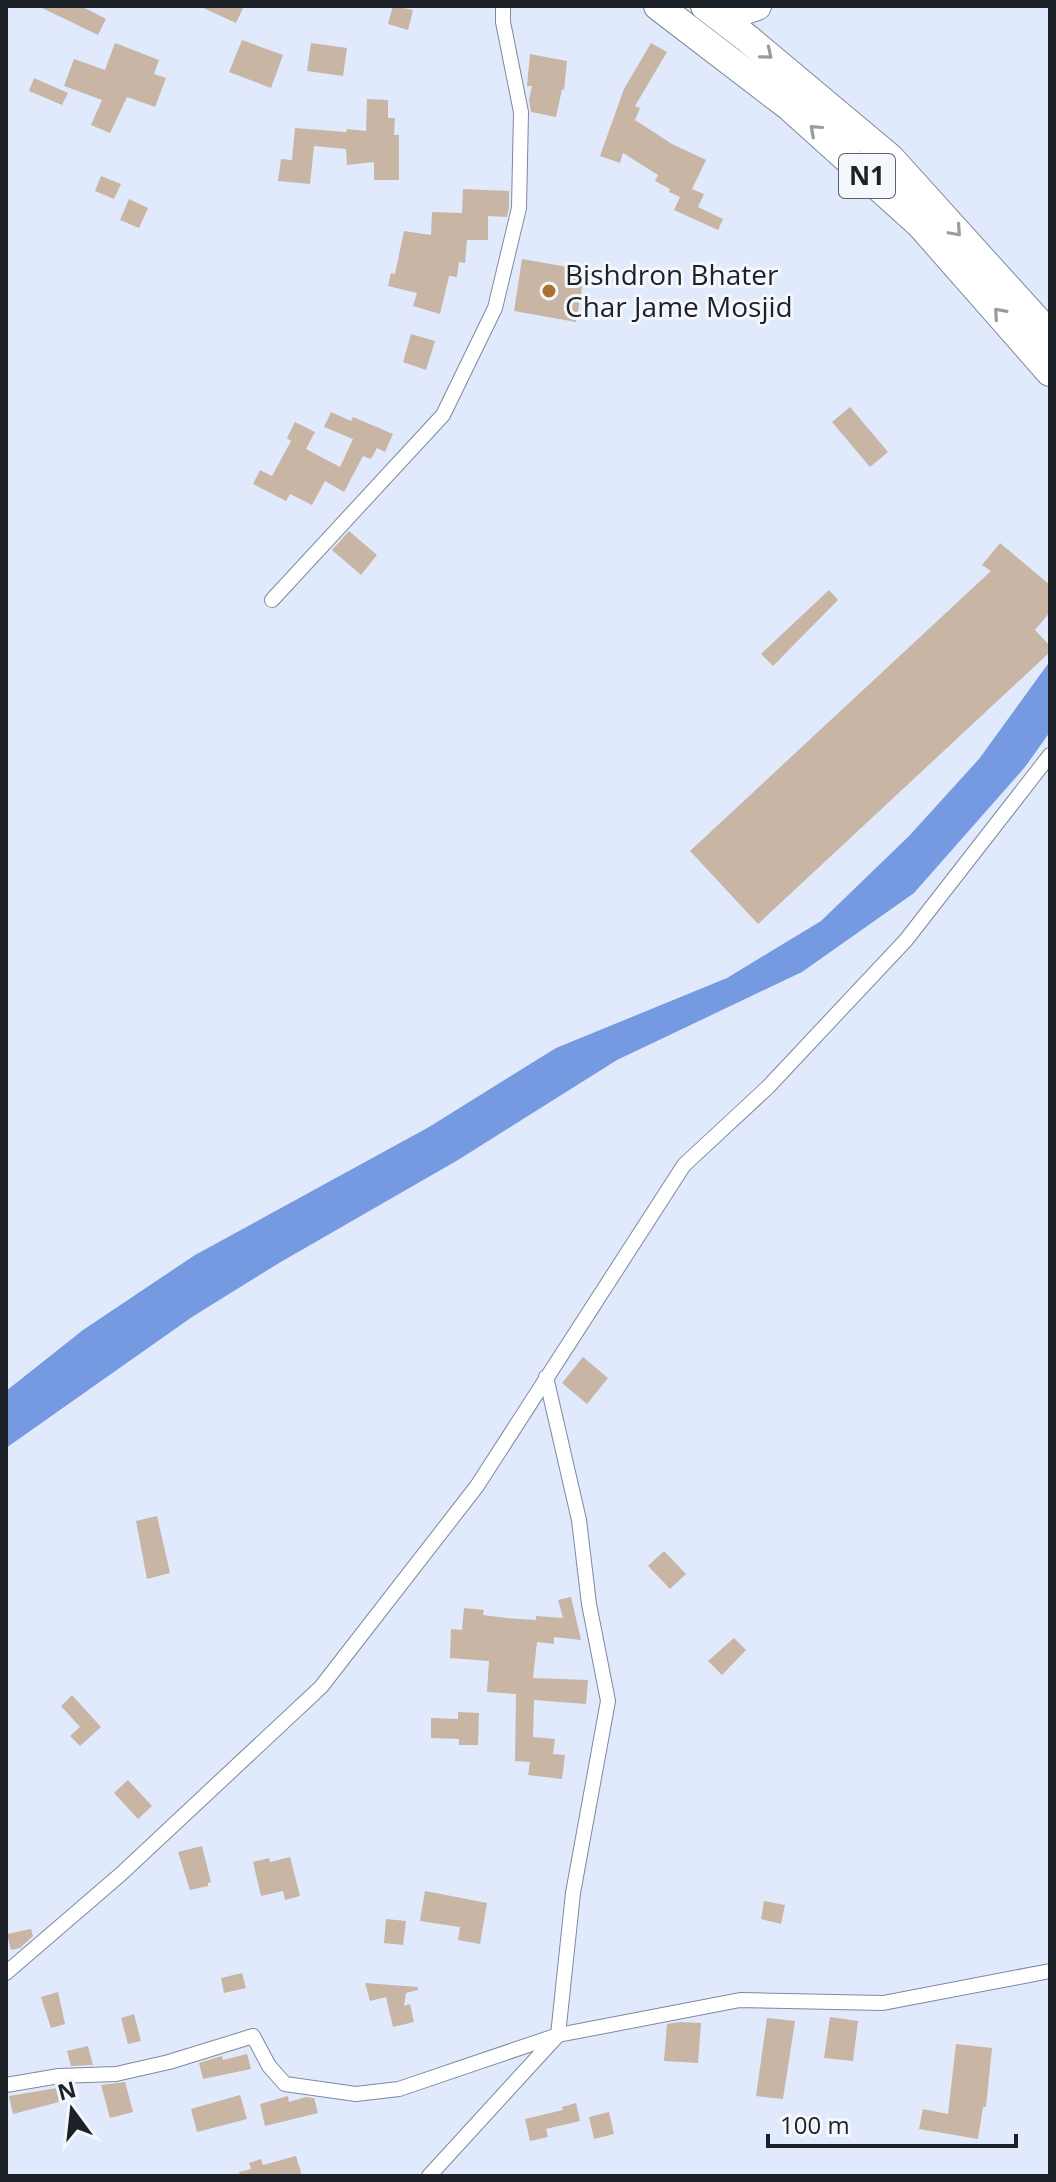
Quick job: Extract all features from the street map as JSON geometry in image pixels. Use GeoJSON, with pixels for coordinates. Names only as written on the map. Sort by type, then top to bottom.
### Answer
{"type":"FeatureCollection","features":[{"type":"Feature","properties":{"kind":"highway","name":"N1"},"geometry":{"type":"LineString","coordinates":[[658,6],[790,107],[920,224],[1050,372]]}},
{"type":"Feature","properties":{"kind":"highway"},"geometry":{"type":"LineString","coordinates":[[714,12],[757,6]]}},
{"type":"Feature","properties":{"kind":"highway","name":"N1"},"geometry":{"type":"LineString","coordinates":[[714,12],[890,158],[1050,335]]}},
{"type":"Feature","properties":{"kind":"street"},"geometry":{"type":"LineString","coordinates":[[272,600],[443,415],[495,308],[519,208],[521,112],[503,22],[503,6]]}},
{"type":"Feature","properties":{"kind":"street"},"geometry":{"type":"LineString","coordinates":[[6,1973],[121,1874],[321,1687],[477,1486],[684,1165],[768,1087],[906,940],[1050,755]]}},
{"type":"Feature","properties":{"kind":"street"},"geometry":{"type":"LineString","coordinates":[[429,2176],[558,2035],[573,1893],[608,1701],[589,1604],[579,1520],[546,1377]]}},
{"type":"Feature","properties":{"kind":"street"},"geometry":{"type":"LineString","coordinates":[[6,2085],[59,2076],[116,2074],[169,2062],[253,2036],[269,2066],[285,2084],[356,2094],[399,2089],[558,2035],[740,2000],[883,2003],[1050,1971]]}},
{"type":"Feature","properties":{"kind":"water"},"geometry":{"type":"Polygon","coordinates":[[[1050,661],[1050,732],[1025,767],[914,893],[802,972],[617,1060],[458,1160],[279,1263],[192,1317],[6,1448],[6,1391],[83,1330],[195,1255],[429,1127],[556,1048],[727,978],[821,921],[909,836],[979,759],[1050,661]]]}},
{"type":"Feature","properties":{"kind":"building"},"geometry":{"type":"Polygon","coordinates":[[[38,6],[81,6],[106,19],[98,35],[38,6]]]}},
{"type":"Feature","properties":{"kind":"building"},"geometry":{"type":"Polygon","coordinates":[[[199,6],[244,6],[236,23],[199,6]]]}},
{"type":"Feature","properties":{"kind":"building"},"geometry":{"type":"Polygon","coordinates":[[[393,6],[413,10],[408,30],[388,24],[393,6]]]}},
{"type":"Feature","properties":{"kind":"building"},"geometry":{"type":"Polygon","coordinates":[[[242,40],[283,55],[271,88],[229,72],[242,40]]]}},
{"type":"Feature","properties":{"kind":"building"},"geometry":{"type":"Polygon","coordinates":[[[115,43],[159,60],[154,74],[166,78],[155,107],[127,97],[110,133],[91,125],[102,100],[64,86],[74,59],[105,70],[115,43]]]}},
{"type":"Feature","properties":{"kind":"building"},"geometry":{"type":"Polygon","coordinates":[[[311,43],[347,48],[343,76],[307,71],[311,43]]]}},
{"type":"Feature","properties":{"kind":"building"},"geometry":{"type":"Polygon","coordinates":[[[651,43],[667,52],[635,106],[640,108],[635,120],[672,144],[706,160],[692,189],[704,194],[698,207],[723,219],[718,230],[674,210],[680,197],[655,181],[658,175],[623,153],[620,163],[600,156],[624,89],[651,43]]]}},
{"type":"Feature","properties":{"kind":"building"},"geometry":{"type":"Polygon","coordinates":[[[530,54],[567,61],[564,90],[556,117],[531,112],[529,100],[532,86],[527,86],[530,54]]]}},
{"type":"Feature","properties":{"kind":"building"},"geometry":{"type":"Polygon","coordinates":[[[34,78],[68,93],[62,105],[29,91],[34,78]]]}},
{"type":"Feature","properties":{"kind":"building"},"geometry":{"type":"Polygon","coordinates":[[[367,99],[388,100],[388,118],[395,118],[394,135],[399,135],[399,180],[374,180],[374,162],[347,165],[346,149],[314,146],[310,184],[278,181],[281,159],[292,160],[295,128],[366,131],[367,99]]]}},
{"type":"Feature","properties":{"kind":"building"},"geometry":{"type":"Polygon","coordinates":[[[101,176],[121,184],[114,199],[95,191],[101,176]]]}},
{"type":"Feature","properties":{"kind":"building"},"geometry":{"type":"Polygon","coordinates":[[[463,189],[509,191],[507,217],[488,216],[488,240],[467,240],[465,263],[459,262],[457,277],[449,276],[440,314],[413,306],[417,293],[388,286],[391,273],[395,274],[404,231],[431,235],[432,212],[462,213],[463,189]]]}},
{"type":"Feature","properties":{"kind":"building"},"geometry":{"type":"Polygon","coordinates":[[[129,199],[148,208],[139,228],[120,220],[129,199]]]}},
{"type":"Feature","properties":{"kind":"building","name":"Bishdron Bhater Char Jame Mosjid"},"geometry":{"type":"Polygon","coordinates":[[[522,259],[585,270],[576,322],[514,311],[522,259]]]}},
{"type":"Feature","properties":{"kind":"building"},"geometry":{"type":"Polygon","coordinates":[[[411,334],[435,341],[426,370],[403,362],[411,334]]]}},
{"type":"Feature","properties":{"kind":"building"},"geometry":{"type":"Polygon","coordinates":[[[850,407],[888,452],[870,467],[832,422],[850,407]]]}},
{"type":"Feature","properties":{"kind":"building"},"geometry":{"type":"Polygon","coordinates":[[[331,412],[351,421],[353,417],[393,434],[385,452],[377,448],[371,459],[363,456],[344,492],[325,481],[312,505],[290,494],[286,501],[253,484],[260,470],[272,476],[291,441],[287,438],[295,422],[315,432],[306,449],[340,467],[353,439],[324,427],[331,412]]]}},
{"type":"Feature","properties":{"kind":"building"},"geometry":{"type":"Polygon","coordinates":[[[349,531],[377,555],[361,575],[332,550],[349,531]]]}},
{"type":"Feature","properties":{"kind":"building"},"geometry":{"type":"Polygon","coordinates":[[[1000,543],[1050,585],[1050,612],[1035,630],[1050,646],[1050,652],[758,924],[690,851],[991,571],[982,565],[1000,543]]]}},
{"type":"Feature","properties":{"kind":"building"},"geometry":{"type":"Polygon","coordinates":[[[829,590],[838,600],[773,666],[761,654],[829,590]]]}},
{"type":"Feature","properties":{"kind":"building"},"geometry":{"type":"Polygon","coordinates":[[[583,1357],[608,1378],[587,1404],[562,1383],[583,1357]]]}},
{"type":"Feature","properties":{"kind":"building"},"geometry":{"type":"Polygon","coordinates":[[[157,1516],[170,1573],[147,1579],[136,1521],[157,1516]]]}},
{"type":"Feature","properties":{"kind":"building"},"geometry":{"type":"Polygon","coordinates":[[[664,1551],[686,1574],[670,1589],[648,1566],[664,1551]]]}},
{"type":"Feature","properties":{"kind":"building"},"geometry":{"type":"Polygon","coordinates":[[[571,1597],[581,1640],[554,1637],[554,1644],[537,1642],[533,1678],[588,1680],[586,1704],[534,1700],[533,1737],[555,1739],[553,1754],[565,1755],[562,1779],[528,1775],[530,1762],[515,1761],[516,1694],[487,1692],[489,1661],[450,1658],[451,1629],[462,1630],[464,1608],[484,1610],[483,1615],[506,1618],[563,1618],[558,1600],[571,1597]]]}},
{"type":"Feature","properties":{"kind":"building"},"geometry":{"type":"Polygon","coordinates":[[[734,1638],[746,1650],[722,1675],[708,1661],[734,1638]]]}},
{"type":"Feature","properties":{"kind":"building"},"geometry":{"type":"Polygon","coordinates":[[[72,1695],[101,1727],[80,1746],[70,1736],[80,1727],[61,1706],[72,1695]]]}},
{"type":"Feature","properties":{"kind":"building"},"geometry":{"type":"Polygon","coordinates":[[[458,1712],[479,1713],[478,1745],[459,1745],[459,1739],[431,1738],[431,1718],[458,1719],[458,1712]]]}},
{"type":"Feature","properties":{"kind":"building"},"geometry":{"type":"Polygon","coordinates":[[[128,1780],[152,1806],[138,1819],[114,1793],[128,1780]]]}},
{"type":"Feature","properties":{"kind":"building"},"geometry":{"type":"Polygon","coordinates":[[[202,1846],[211,1882],[208,1886],[190,1890],[178,1852],[202,1846]]]}},
{"type":"Feature","properties":{"kind":"building"},"geometry":{"type":"Polygon","coordinates":[[[290,1857],[300,1896],[285,1900],[283,1891],[261,1896],[253,1862],[290,1857]]]}},
{"type":"Feature","properties":{"kind":"building"},"geometry":{"type":"Polygon","coordinates":[[[425,1891],[487,1903],[480,1944],[458,1940],[460,1927],[420,1921],[425,1891]]]}},
{"type":"Feature","properties":{"kind":"building"},"geometry":{"type":"Polygon","coordinates":[[[764,1901],[785,1905],[781,1924],[761,1919],[764,1901]]]}},
{"type":"Feature","properties":{"kind":"building"},"geometry":{"type":"Polygon","coordinates":[[[386,1919],[406,1921],[403,1945],[384,1943],[386,1919]]]}},
{"type":"Feature","properties":{"kind":"building"},"geometry":{"type":"Polygon","coordinates":[[[31,1929],[33,1936],[20,1948],[11,1950],[7,1934],[31,1929]]]}},
{"type":"Feature","properties":{"kind":"building"},"geometry":{"type":"Polygon","coordinates":[[[242,1973],[246,1988],[224,1993],[221,1978],[242,1973]]]}},
{"type":"Feature","properties":{"kind":"building"},"geometry":{"type":"Polygon","coordinates":[[[365,1983],[418,1987],[418,1990],[406,1993],[404,2006],[410,2004],[414,2022],[393,2027],[386,1997],[370,2001],[365,1983]]]}},
{"type":"Feature","properties":{"kind":"building"},"geometry":{"type":"Polygon","coordinates":[[[58,1992],[65,2024],[51,2028],[41,1997],[58,1992]]]}},
{"type":"Feature","properties":{"kind":"building"},"geometry":{"type":"Polygon","coordinates":[[[134,2014],[141,2041],[128,2044],[121,2018],[134,2014]]]}},
{"type":"Feature","properties":{"kind":"building"},"geometry":{"type":"Polygon","coordinates":[[[830,2017],[858,2021],[853,2061],[824,2058],[830,2017]]]}},
{"type":"Feature","properties":{"kind":"building"},"geometry":{"type":"Polygon","coordinates":[[[767,2018],[795,2021],[783,2099],[756,2096],[767,2018]]]}},
{"type":"Feature","properties":{"kind":"building"},"geometry":{"type":"Polygon","coordinates":[[[701,2023],[698,2063],[664,2061],[667,2024],[701,2023]]]}},
{"type":"Feature","properties":{"kind":"building"},"geometry":{"type":"Polygon","coordinates":[[[956,2044],[992,2048],[986,2107],[983,2107],[978,2139],[919,2129],[923,2109],[948,2114],[956,2044]]]}},
{"type":"Feature","properties":{"kind":"building"},"geometry":{"type":"Polygon","coordinates":[[[88,2046],[93,2065],[71,2066],[67,2051],[88,2046]]]}},
{"type":"Feature","properties":{"kind":"building"},"geometry":{"type":"Polygon","coordinates":[[[247,2054],[251,2069],[203,2079],[199,2063],[222,2056],[223,2060],[247,2054]]]}},
{"type":"Feature","properties":{"kind":"building"},"geometry":{"type":"Polygon","coordinates":[[[125,2082],[133,2112],[110,2118],[101,2085],[125,2082]]]}},
{"type":"Feature","properties":{"kind":"building"},"geometry":{"type":"Polygon","coordinates":[[[69,2086],[72,2096],[13,2114],[9,2096],[69,2086]]]}},
{"type":"Feature","properties":{"kind":"building"},"geometry":{"type":"Polygon","coordinates":[[[240,2095],[247,2119],[197,2132],[191,2109],[240,2095]]]}},
{"type":"Feature","properties":{"kind":"building"},"geometry":{"type":"Polygon","coordinates":[[[288,2096],[289,2102],[314,2098],[318,2113],[265,2126],[260,2104],[288,2096]]]}},
{"type":"Feature","properties":{"kind":"building"},"geometry":{"type":"Polygon","coordinates":[[[576,2103],[580,2121],[546,2129],[548,2137],[530,2141],[525,2119],[563,2110],[562,2107],[576,2103]]]}},
{"type":"Feature","properties":{"kind":"building"},"geometry":{"type":"Polygon","coordinates":[[[609,2112],[614,2134],[594,2139],[589,2117],[609,2112]]]}},
{"type":"Feature","properties":{"kind":"building"},"geometry":{"type":"Polygon","coordinates":[[[296,2156],[302,2176],[240,2176],[239,2172],[251,2169],[249,2163],[261,2159],[263,2165],[296,2156]]]}},
{"type":"Feature","properties":{"kind":"place","name":"Bishdron Bhater Char Jame Mosjid"},"geometry":{"type":"Point","coordinates":[549,291]}}]}
